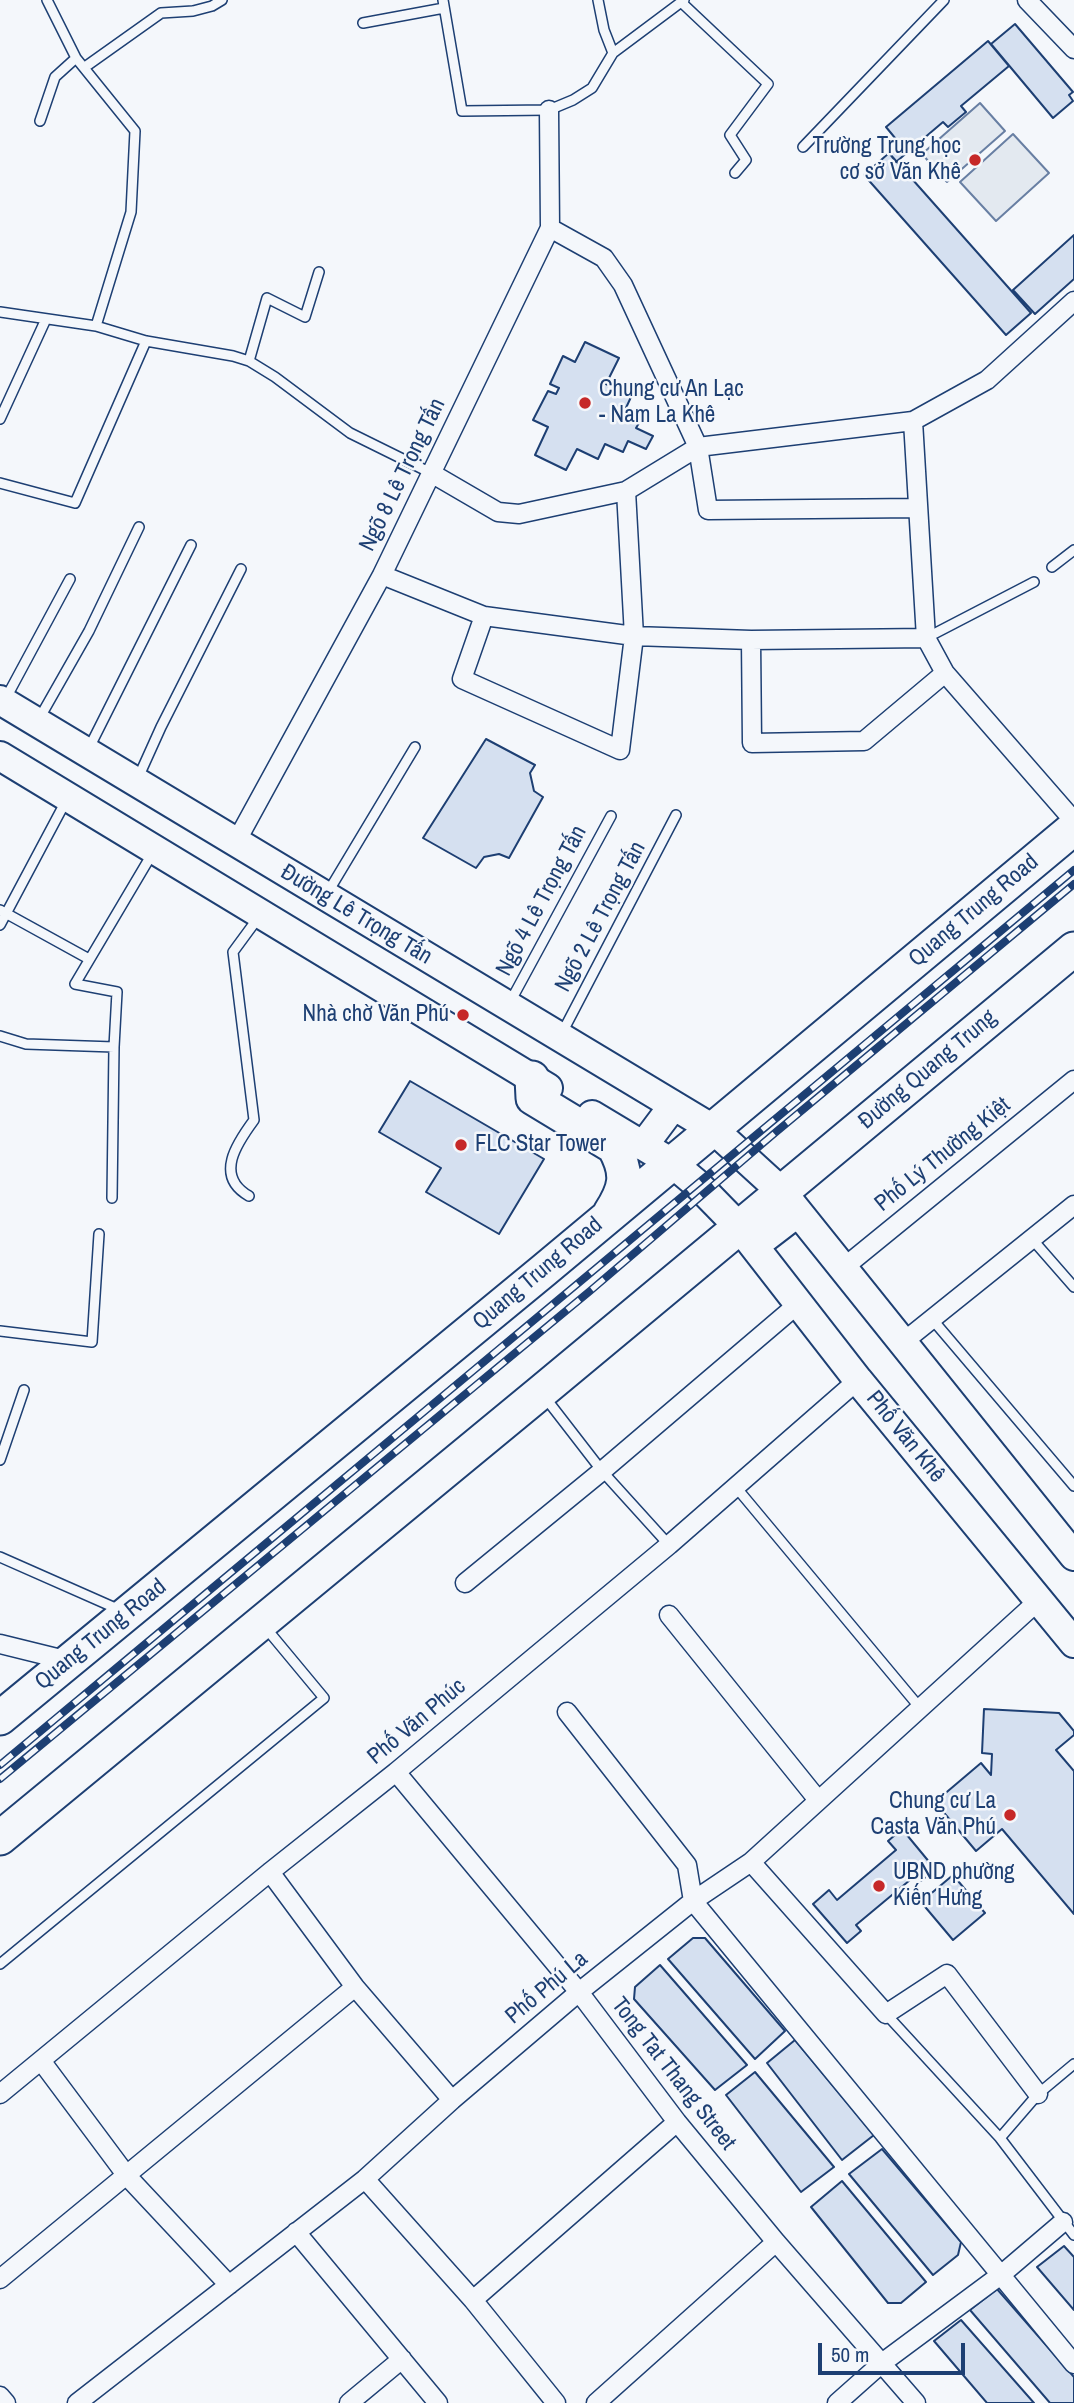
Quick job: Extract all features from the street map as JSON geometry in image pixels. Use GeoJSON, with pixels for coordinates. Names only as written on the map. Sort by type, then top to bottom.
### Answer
{"type":"FeatureCollection","features":[{"type":"Feature","properties":{"kind":"highway","name":"Quang Trung Road"},"geometry":{"type":"LineString","coordinates":[[0,1718],[1074,828]]}},
{"type":"Feature","properties":{"kind":"highway","name":"Đường Quang Trung"},"geometry":{"type":"LineString","coordinates":[[789,1203],[1074,948]]}},
{"type":"Feature","properties":{"kind":"highway"},"geometry":{"type":"LineString","coordinates":[[532,1078],[533,1098],[614,1147],[621,1159],[622,1194],[608,1216]]}},
{"type":"Feature","properties":{"kind":"highway"},"geometry":{"type":"LineString","coordinates":[[0,1838],[541,1392],[789,1203]]}},
{"type":"Feature","properties":{"kind":"main road","name":"Đường Lê Trọng Tấn"},"geometry":{"type":"LineString","coordinates":[[2,701],[713,1129],[789,1203]]}},
{"type":"Feature","properties":{"kind":"main road"},"geometry":{"type":"LineString","coordinates":[[0,756],[672,1163]]}},
{"type":"Feature","properties":{"kind":"main road"},"geometry":{"type":"LineString","coordinates":[[643,1146],[673,1105]]}},
{"type":"Feature","properties":{"kind":"main road","name":"Phố Văn Khê"},"geometry":{"type":"LineString","coordinates":[[672,1163],[697,1184],[747,1237],[858,1380],[1074,1643]]}},
{"type":"Feature","properties":{"kind":"main road"},"geometry":{"type":"LineString","coordinates":[[789,1203],[1074,1556]]}},
{"type":"Feature","properties":{"kind":"street"},"geometry":{"type":"LineString","coordinates":[[1027,0],[1074,49]]}},
{"type":"Feature","properties":{"kind":"street","name":"Ngõ 8 Lê Trọng Tấn"},"geometry":{"type":"LineString","coordinates":[[236,842],[382,575],[550,228],[549,110]]}},
{"type":"Feature","properties":{"kind":"street"},"geometry":{"type":"LineString","coordinates":[[550,228],[604,257],[623,285],[698,447],[708,510],[917,508]]}},
{"type":"Feature","properties":{"kind":"street"},"geometry":{"type":"LineString","coordinates":[[431,472],[498,512],[519,514],[626,491],[698,447],[913,421],[987,380],[1074,301]]}},
{"type":"Feature","properties":{"kind":"street"},"geometry":{"type":"LineString","coordinates":[[913,421],[926,638],[944,673],[1074,821]]}},
{"type":"Feature","properties":{"kind":"street"},"geometry":{"type":"LineString","coordinates":[[484,616],[462,679],[620,750],[634,636],[626,491]]}},
{"type":"Feature","properties":{"kind":"street"},"geometry":{"type":"LineString","coordinates":[[382,575],[484,616],[634,636],[751,640],[926,638]]}},
{"type":"Feature","properties":{"kind":"street"},"geometry":{"type":"LineString","coordinates":[[751,640],[752,743],[864,740],[944,673]]}},
{"type":"Feature","properties":{"kind":"street","name":"Phố Lý Thường Kiệt"},"geometry":{"type":"LineString","coordinates":[[842,1269],[1074,1080]]}},
{"type":"Feature","properties":{"kind":"street"},"geometry":{"type":"LineString","coordinates":[[902,1343],[1074,1205]]}},
{"type":"Feature","properties":{"kind":"street"},"geometry":{"type":"LineString","coordinates":[[465,1583],[602,1471],[798,1304]]}},
{"type":"Feature","properties":{"kind":"street","name":"Phố Văn Phúc"},"geometry":{"type":"LineString","coordinates":[[0,2094],[396,1772],[669,1545],[858,1380]]}},
{"type":"Feature","properties":{"kind":"street","name":"Phố Phú La"},"geometry":{"type":"LineString","coordinates":[[77,2403],[365,2179],[452,2100],[579,1992],[693,1901],[751,1862],[1038,1601]]}},
{"type":"Feature","properties":{"kind":"street"},"geometry":{"type":"LineString","coordinates":[[669,1615],[818,1800]]}},
{"type":"Feature","properties":{"kind":"street"},"geometry":{"type":"LineString","coordinates":[[0,1644],[69,1661]]}},
{"type":"Feature","properties":{"kind":"street"},"geometry":{"type":"LineString","coordinates":[[567,1712],[687,1865],[693,1901],[1074,2364]]}},
{"type":"Feature","properties":{"kind":"street","name":"Tong Tat Thang Street"},"geometry":{"type":"LineString","coordinates":[[396,1772],[579,1992],[677,2122],[776,2242],[916,2403]]}},
{"type":"Feature","properties":{"kind":"street"},"geometry":{"type":"LineString","coordinates":[[751,1862],[886,2014],[947,1974],[1038,2094]]}},
{"type":"Feature","properties":{"kind":"street"},"geometry":{"type":"LineString","coordinates":[[270,1872],[355,1987],[452,2100]]}},
{"type":"Feature","properties":{"kind":"street"},"geometry":{"type":"LineString","coordinates":[[0,2278],[355,1987]]}},
{"type":"Feature","properties":{"kind":"street"},"geometry":{"type":"LineString","coordinates":[[42,2062],[127,2176],[229,2285]]}},
{"type":"Feature","properties":{"kind":"street"},"geometry":{"type":"LineString","coordinates":[[473,2300],[677,2122]]}},
{"type":"Feature","properties":{"kind":"street"},"geometry":{"type":"LineString","coordinates":[[365,2179],[473,2300],[556,2403]]}},
{"type":"Feature","properties":{"kind":"street"},"geometry":{"type":"LineString","coordinates":[[837,2403],[882,2363],[1068,2229]]}},
{"type":"Feature","properties":{"kind":"street"},"geometry":{"type":"LineString","coordinates":[[296,2232],[438,2403]]}},
{"type":"Feature","properties":{"kind":"street"},"geometry":{"type":"LineString","coordinates":[[596,2403],[776,2242]]}},
{"type":"Feature","properties":{"kind":"street"},"geometry":{"type":"LineString","coordinates":[[349,2403],[402,2359]]}},
{"type":"Feature","properties":{"kind":"street"},"geometry":{"type":"LineString","coordinates":[[0,2396],[6,2403]]}},
{"type":"Feature","properties":{"kind":"lane"},"geometry":{"type":"LineString","coordinates":[[47,0],[76,58],[135,131],[131,212],[96,326]]}},
{"type":"Feature","properties":{"kind":"lane"},"geometry":{"type":"LineString","coordinates":[[85,67],[162,13],[193,11],[222,0]]}},
{"type":"Feature","properties":{"kind":"lane"},"geometry":{"type":"LineString","coordinates":[[598,0],[604,30],[613,53]]}},
{"type":"Feature","properties":{"kind":"lane"},"geometry":{"type":"LineString","coordinates":[[803,147],[944,0]]}},
{"type":"Feature","properties":{"kind":"lane"},"geometry":{"type":"LineString","coordinates":[[363,23],[443,4],[462,111],[549,110],[593,88],[613,53],[683,1],[768,84],[730,135],[746,160],[735,173]]}},
{"type":"Feature","properties":{"kind":"lane"},"geometry":{"type":"LineString","coordinates":[[40,121],[55,77],[76,58]]}},
{"type":"Feature","properties":{"kind":"lane"},"geometry":{"type":"LineString","coordinates":[[249,361],[267,298],[304,317],[319,272]]}},
{"type":"Feature","properties":{"kind":"lane"},"geometry":{"type":"LineString","coordinates":[[0,312],[96,326],[146,341],[249,361],[350,433],[431,472]]}},
{"type":"Feature","properties":{"kind":"lane"},"geometry":{"type":"LineString","coordinates":[[0,419],[46,319]]}},
{"type":"Feature","properties":{"kind":"lane"},"geometry":{"type":"LineString","coordinates":[[0,483],[75,503],[146,341]]}},
{"type":"Feature","properties":{"kind":"lane"},"geometry":{"type":"LineString","coordinates":[[37,723],[89,631],[139,527]]}},
{"type":"Feature","properties":{"kind":"lane"},"geometry":{"type":"LineString","coordinates":[[87,754],[191,545]]}},
{"type":"Feature","properties":{"kind":"lane"},"geometry":{"type":"LineString","coordinates":[[1052,567],[1074,550]]}},
{"type":"Feature","properties":{"kind":"lane"},"geometry":{"type":"LineString","coordinates":[[136,783],[241,569]]}},
{"type":"Feature","properties":{"kind":"lane"},"geometry":{"type":"LineString","coordinates":[[2,701],[70,579]]}},
{"type":"Feature","properties":{"kind":"lane"},"geometry":{"type":"LineString","coordinates":[[926,638],[1034,582]]}},
{"type":"Feature","properties":{"kind":"lane"},"geometry":{"type":"LineString","coordinates":[[325,896],[415,747]]}},
{"type":"Feature","properties":{"kind":"lane"},"geometry":{"type":"LineString","coordinates":[[0,925],[3,912],[68,797]]}},
{"type":"Feature","properties":{"kind":"lane","name":"Ngõ 2 Lê Trọng Tấn"},"geometry":{"type":"LineString","coordinates":[[559,1038],[676,815]]}},
{"type":"Feature","properties":{"kind":"lane","name":"Ngõ 4 Lê Trọng Tấn"},"geometry":{"type":"LineString","coordinates":[[508,1005],[611,816]]}},
{"type":"Feature","properties":{"kind":"lane"},"geometry":{"type":"LineString","coordinates":[[112,1198],[117,992],[75,984],[154,849]]}},
{"type":"Feature","properties":{"kind":"lane"},"geometry":{"type":"LineString","coordinates":[[3,912],[89,959]]}},
{"type":"Feature","properties":{"kind":"lane"},"geometry":{"type":"LineString","coordinates":[[249,1196],[238,1190],[230,1177],[234,1146],[254,1120],[233,952],[261,914]]}},
{"type":"Feature","properties":{"kind":"lane"},"geometry":{"type":"LineString","coordinates":[[0,1036],[26,1044],[114,1047]]}},
{"type":"Feature","properties":{"kind":"lane"},"geometry":{"type":"LineString","coordinates":[[0,1331],[92,1342],[100,1234]]}},
{"type":"Feature","properties":{"kind":"lane"},"geometry":{"type":"LineString","coordinates":[[1032,1239],[1074,1287]]}},
{"type":"Feature","properties":{"kind":"lane"},"geometry":{"type":"LineString","coordinates":[[932,1319],[1074,1486]]}},
{"type":"Feature","properties":{"kind":"lane"},"geometry":{"type":"LineString","coordinates":[[0,1460],[24,1390]]}},
{"type":"Feature","properties":{"kind":"lane"},"geometry":{"type":"LineString","coordinates":[[541,1392],[602,1471],[669,1545]]}},
{"type":"Feature","properties":{"kind":"lane"},"geometry":{"type":"LineString","coordinates":[[735,1486],[921,1709]]}},
{"type":"Feature","properties":{"kind":"lane"},"geometry":{"type":"LineString","coordinates":[[0,1557],[127,1613]]}},
{"type":"Feature","properties":{"kind":"lane"},"geometry":{"type":"LineString","coordinates":[[0,1964],[324,1698],[262,1623]]}},
{"type":"Feature","properties":{"kind":"lane"},"geometry":{"type":"LineString","coordinates":[[886,2014],[1000,2138],[1068,2229]]}},
{"type":"Feature","properties":{"kind":"lane"},"geometry":{"type":"LineString","coordinates":[[1000,2138],[1038,2094],[1074,2064]]}},
{"type":"Feature","properties":{"kind":"shaded area"},"geometry":{"type":"Polygon","coordinates":[[[980,103],[1005,131],[947,182],[922,154],[980,103]]]}},
{"type":"Feature","properties":{"kind":"shaded area"},"geometry":{"type":"Polygon","coordinates":[[[1013,134],[1049,173],[996,221],[960,182],[1013,134]]]}},
{"type":"Feature","properties":{"kind":"building"},"geometry":{"type":"Polygon","coordinates":[[[1015,24],[1073,92],[1069,95],[1073,101],[1053,118],[991,44],[1015,24]]]}},
{"type":"Feature","properties":{"kind":"building"},"geometry":{"type":"Polygon","coordinates":[[[988,41],[1009,66],[961,106],[966,112],[948,127],[943,122],[896,162],[889,153],[900,144],[886,127],[988,41]]]}},
{"type":"Feature","properties":{"kind":"building"},"geometry":{"type":"Polygon","coordinates":[[[889,153],[1031,313],[1006,335],[864,175],[889,153]]]}},
{"type":"Feature","properties":{"kind":"building"},"geometry":{"type":"Polygon","coordinates":[[[1074,235],[1074,279],[1035,314],[1013,290],[1074,235]]]}},
{"type":"Feature","properties":{"kind":"building","name":"Chung cư An Lạc - Nam La Khê"},"geometry":{"type":"Polygon","coordinates":[[[585,342],[619,358],[606,384],[631,397],[625,410],[642,418],[636,428],[653,436],[646,449],[628,441],[623,452],[605,444],[598,459],[577,449],[566,470],[535,455],[548,427],[533,420],[548,391],[556,394],[559,388],[550,384],[563,356],[575,362],[585,342]]]}},
{"type":"Feature","properties":{"kind":"building"},"geometry":{"type":"Polygon","coordinates":[[[486,739],[535,765],[530,773],[534,791],[543,797],[509,858],[499,854],[484,857],[476,868],[423,838],[486,739]]]}},
{"type":"Feature","properties":{"kind":"building","name":"FLC Star Tower"},"geometry":{"type":"Polygon","coordinates":[[[410,1081],[544,1159],[499,1234],[426,1192],[441,1168],[379,1132],[410,1081]]]}},
{"type":"Feature","properties":{"kind":"building","name":"Chung cư La Casta Văn Phú"},"geometry":{"type":"Polygon","coordinates":[[[984,1709],[1059,1713],[1074,1731],[1074,1735],[1056,1750],[1074,1771],[1074,1914],[1002,1829],[976,1851],[935,1802],[981,1763],[991,1775],[992,1754],[982,1753],[984,1709]]]}},
{"type":"Feature","properties":{"kind":"building","name":"UBND phường Kiến Hưng"},"geometry":{"type":"Polygon","coordinates":[[[902,1829],[935,1869],[921,1881],[916,1875],[856,1925],[861,1931],[847,1943],[813,1904],[829,1890],[837,1900],[896,1850],[888,1841],[902,1829]]]}},
{"type":"Feature","properties":{"kind":"building"},"geometry":{"type":"Polygon","coordinates":[[[953,1875],[985,1913],[953,1940],[921,1902],[953,1875]]]}},
{"type":"Feature","properties":{"kind":"building"},"geometry":{"type":"Polygon","coordinates":[[[693,1938],[705,1938],[785,2031],[755,2059],[668,1959],[693,1938]]]}},
{"type":"Feature","properties":{"kind":"building"},"geometry":{"type":"Polygon","coordinates":[[[660,1965],[747,2065],[715,2090],[634,1999],[635,1987],[660,1965]]]}},
{"type":"Feature","properties":{"kind":"building"},"geometry":{"type":"Polygon","coordinates":[[[795,2040],[874,2135],[842,2160],[767,2063],[795,2040]]]}},
{"type":"Feature","properties":{"kind":"building"},"geometry":{"type":"Polygon","coordinates":[[[755,2072],[834,2167],[801,2192],[726,2095],[755,2072]]]}},
{"type":"Feature","properties":{"kind":"building"},"geometry":{"type":"Polygon","coordinates":[[[882,2149],[961,2242],[958,2255],[933,2275],[849,2174],[882,2149]]]}},
{"type":"Feature","properties":{"kind":"building"},"geometry":{"type":"Polygon","coordinates":[[[842,2181],[926,2282],[901,2303],[888,2303],[811,2207],[842,2181]]]}},
{"type":"Feature","properties":{"kind":"building"},"geometry":{"type":"Polygon","coordinates":[[[1064,2246],[1074,2257],[1074,2310],[1037,2267],[1064,2246]]]}},
{"type":"Feature","properties":{"kind":"building"},"geometry":{"type":"Polygon","coordinates":[[[997,2289],[1074,2377],[1074,2403],[1050,2403],[970,2310],[997,2289]]]}},
{"type":"Feature","properties":{"kind":"building"},"geometry":{"type":"Polygon","coordinates":[[[961,2320],[1034,2403],[987,2403],[934,2341],[961,2320]]]}},
{"type":"Feature","properties":{"kind":"railway"},"geometry":{"type":"LineString","coordinates":[[0,1765],[1074,870]]}},
{"type":"Feature","properties":{"kind":"railway"},"geometry":{"type":"LineString","coordinates":[[0,1779],[590,1291],[1074,884]]}},
{"type":"Feature","properties":{"kind":"place","name":"Trường Trung học cơ sở Văn Khê"},"geometry":{"type":"Point","coordinates":[975,160]}},
{"type":"Feature","properties":{"kind":"place","name":"Chung cư An Lạc - Nam La Khê"},"geometry":{"type":"Point","coordinates":[585,403]}},
{"type":"Feature","properties":{"kind":"place","name":"Nhà chờ Văn Phú"},"geometry":{"type":"Point","coordinates":[463,1015]}},
{"type":"Feature","properties":{"kind":"place","name":"FLC Star Tower"},"geometry":{"type":"Point","coordinates":[461,1145]}},
{"type":"Feature","properties":{"kind":"place","name":"Chung cư La Casta Văn Phú"},"geometry":{"type":"Point","coordinates":[1010,1815]}},
{"type":"Feature","properties":{"kind":"place","name":"UBND phường Kiến Hưng"},"geometry":{"type":"Point","coordinates":[879,1886]}}]}
